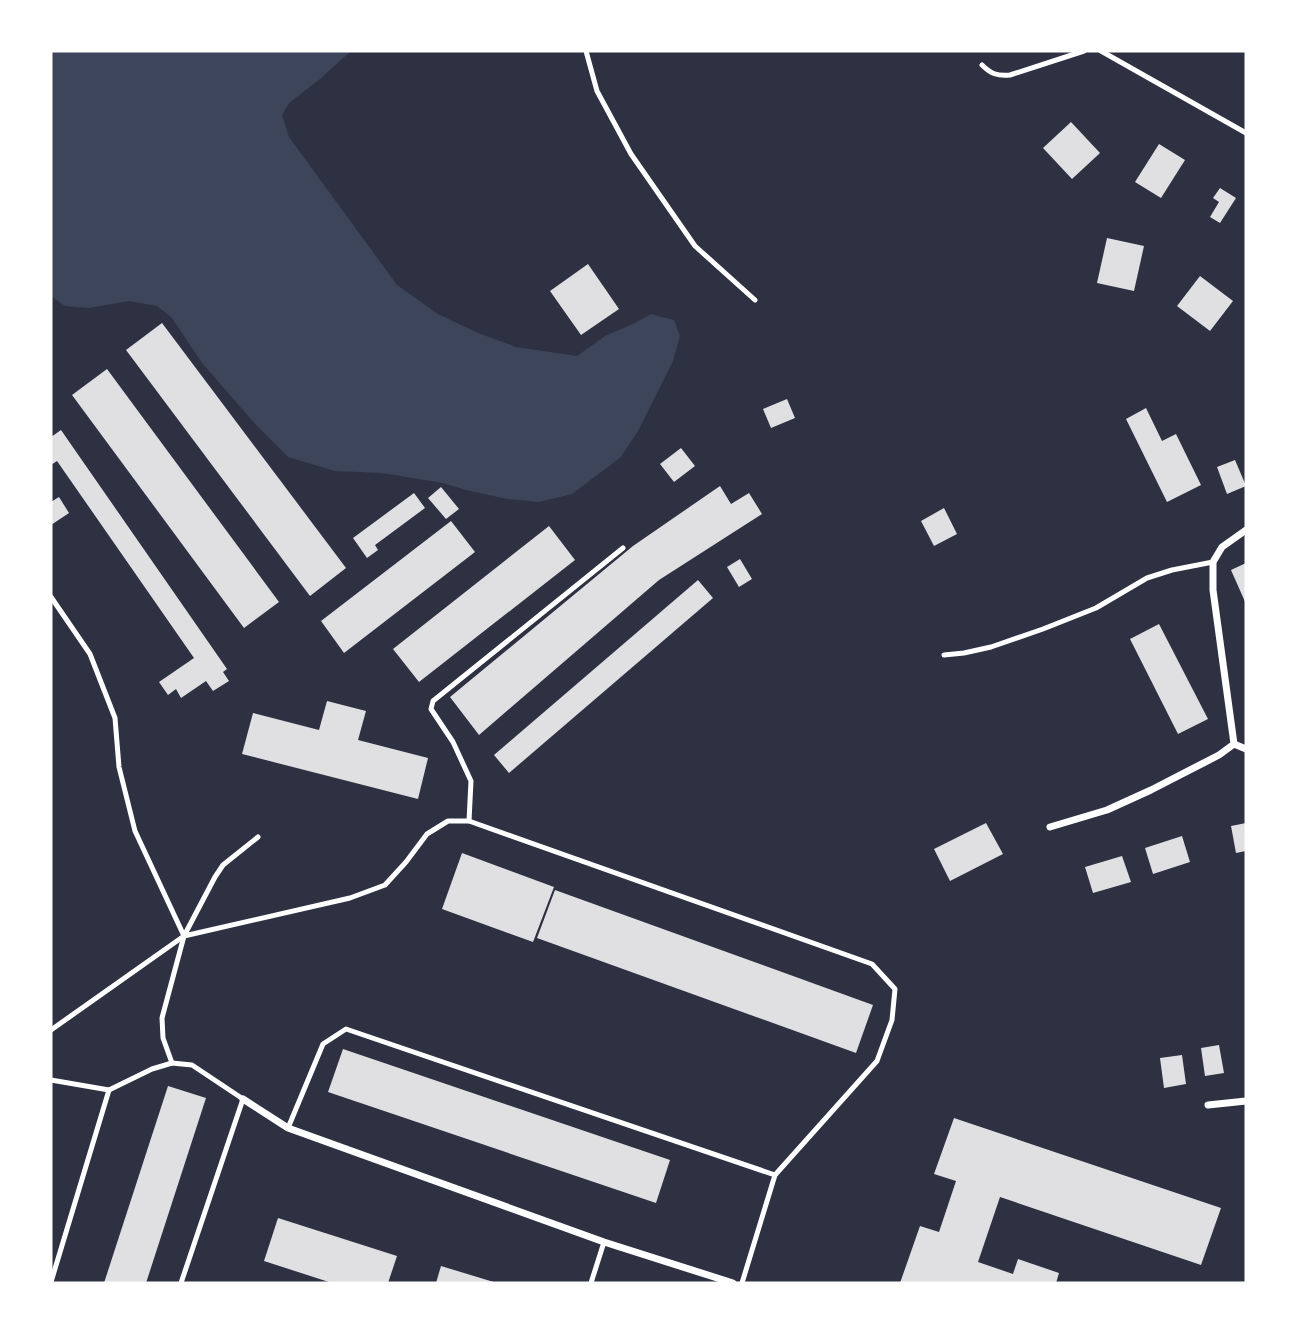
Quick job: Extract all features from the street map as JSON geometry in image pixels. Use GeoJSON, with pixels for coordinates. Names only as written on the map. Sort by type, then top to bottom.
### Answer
{"type":"FeatureCollection","features":[{"type":"Feature","properties":{"kind":"street"},"geometry":{"type":"LineString","coordinates":[[1234,744],[1213,590],[1213,562],[1222,547],[1246,530]]}},
{"type":"Feature","properties":{"kind":"street"},"geometry":{"type":"LineString","coordinates":[[1234,744],[1246,749]]}},
{"type":"Feature","properties":{"kind":"street"},"geometry":{"type":"LineString","coordinates":[[1050,827],[1107,810],[1219,755],[1234,744]]}},
{"type":"Feature","properties":{"kind":"street"},"geometry":{"type":"LineString","coordinates":[[243,1099],[288,1128],[604,1242],[733,1283]]}},
{"type":"Feature","properties":{"kind":"street"},"geometry":{"type":"LineString","coordinates":[[1208,1105],[1246,1101]]}},
{"type":"Feature","properties":{"kind":"lane"},"geometry":{"type":"LineString","coordinates":[[586,51],[597,91],[631,154],[695,246],[755,300]]}},
{"type":"Feature","properties":{"kind":"lane"},"geometry":{"type":"LineString","coordinates":[[982,65],[991,74],[1003,76],[1084,51]]}},
{"type":"Feature","properties":{"kind":"lane"},"geometry":{"type":"LineString","coordinates":[[1101,51],[1246,133]]}},
{"type":"Feature","properties":{"kind":"lane"},"geometry":{"type":"LineString","coordinates":[[469,821],[471,780],[453,742],[431,709],[433,701],[623,548]]}},
{"type":"Feature","properties":{"kind":"lane"},"geometry":{"type":"LineString","coordinates":[[944,655],[991,647],[1096,608],[1147,578],[1213,562]]}},
{"type":"Feature","properties":{"kind":"lane"},"geometry":{"type":"LineString","coordinates":[[51,597],[90,654],[105,692],[115,718],[119,767],[135,831],[184,936]]}},
{"type":"Feature","properties":{"kind":"lane"},"geometry":{"type":"LineString","coordinates":[[51,1030],[184,936],[351,898],[385,885],[427,834],[448,821],[469,821],[872,964],[895,989],[892,1020],[877,1061],[775,1175],[743,1283]]}},
{"type":"Feature","properties":{"kind":"lane"},"geometry":{"type":"LineString","coordinates":[[172,1063],[163,1038],[162,1018],[184,936],[223,865],[258,837]]}},
{"type":"Feature","properties":{"kind":"lane"},"geometry":{"type":"LineString","coordinates":[[288,1128],[323,1044],[346,1030],[775,1175]]}},
{"type":"Feature","properties":{"kind":"lane"},"geometry":{"type":"LineString","coordinates":[[51,1080],[109,1090],[152,1069],[172,1063],[192,1065],[243,1099],[181,1283]]}},
{"type":"Feature","properties":{"kind":"lane"},"geometry":{"type":"LineString","coordinates":[[51,1282],[109,1090]]}},
{"type":"Feature","properties":{"kind":"lane"},"geometry":{"type":"LineString","coordinates":[[591,1283],[604,1242]]}},
{"type":"Feature","properties":{"kind":"shaded area"},"geometry":{"type":"Polygon","coordinates":[[[51,51],[351,51],[289,103],[282,115],[289,137],[397,285],[438,314],[478,333],[516,347],[577,356],[605,336],[651,314],[674,320],[680,336],[673,361],[638,431],[621,457],[572,494],[539,502],[507,499],[443,483],[382,473],[335,471],[288,457],[202,363],[172,318],[157,306],[129,301],[89,308],[65,306],[51,296],[51,51]]]}},
{"type":"Feature","properties":{"kind":"building"},"geometry":{"type":"Polygon","coordinates":[[[1071,122],[1100,153],[1072,179],[1043,148],[1071,122]]]}},
{"type":"Feature","properties":{"kind":"building"},"geometry":{"type":"Polygon","coordinates":[[[1159,144],[1185,160],[1161,198],[1135,182],[1159,144]]]}},
{"type":"Feature","properties":{"kind":"building"},"geometry":{"type":"Polygon","coordinates":[[[1220,188],[1236,198],[1220,223],[1210,217],[1219,202],[1213,198],[1220,188]]]}},
{"type":"Feature","properties":{"kind":"building"},"geometry":{"type":"Polygon","coordinates":[[[1107,238],[1144,246],[1134,291],[1097,283],[1107,238]]]}},
{"type":"Feature","properties":{"kind":"building"},"geometry":{"type":"Polygon","coordinates":[[[588,264],[619,309],[581,335],[550,291],[588,264]]]}},
{"type":"Feature","properties":{"kind":"building"},"geometry":{"type":"Polygon","coordinates":[[[1200,276],[1233,301],[1210,331],[1177,306],[1200,276]]]}},
{"type":"Feature","properties":{"kind":"building"},"geometry":{"type":"Polygon","coordinates":[[[162,323],[346,568],[310,596],[126,350],[162,323]]]}},
{"type":"Feature","properties":{"kind":"building"},"geometry":{"type":"Polygon","coordinates":[[[107,369],[279,602],[244,628],[72,395],[107,369]]]}},
{"type":"Feature","properties":{"kind":"building"},"geometry":{"type":"Polygon","coordinates":[[[787,399],[795,418],[771,428],[763,409],[787,399]]]}},
{"type":"Feature","properties":{"kind":"building"},"geometry":{"type":"Polygon","coordinates":[[[1146,408],[1162,441],[1176,434],[1201,485],[1167,502],[1126,419],[1146,408]]]}},
{"type":"Feature","properties":{"kind":"building"},"geometry":{"type":"Polygon","coordinates":[[[61,430],[227,669],[223,672],[229,681],[213,691],[206,681],[181,698],[176,689],[168,695],[159,682],[194,658],[57,461],[51,465],[51,437],[61,430]]]}},
{"type":"Feature","properties":{"kind":"building"},"geometry":{"type":"Polygon","coordinates":[[[681,448],[695,466],[674,482],[660,464],[681,448]]]}},
{"type":"Feature","properties":{"kind":"building"},"geometry":{"type":"Polygon","coordinates":[[[1235,460],[1246,486],[1227,494],[1217,467],[1235,460]]]}},
{"type":"Feature","properties":{"kind":"building"},"geometry":{"type":"Polygon","coordinates":[[[720,486],[731,504],[749,493],[762,514],[659,580],[479,735],[450,697],[633,546],[720,486]]]}},
{"type":"Feature","properties":{"kind":"building"},"geometry":{"type":"Polygon","coordinates":[[[441,487],[459,509],[446,519],[428,498],[441,487]]]}},
{"type":"Feature","properties":{"kind":"building"},"geometry":{"type":"Polygon","coordinates":[[[414,493],[425,508],[375,545],[378,550],[367,558],[353,538],[414,493]]]}},
{"type":"Feature","properties":{"kind":"building"},"geometry":{"type":"Polygon","coordinates":[[[59,497],[69,513],[51,525],[51,502],[59,497]]]}},
{"type":"Feature","properties":{"kind":"building"},"geometry":{"type":"Polygon","coordinates":[[[944,508],[957,534],[934,546],[921,521],[944,508]]]}},
{"type":"Feature","properties":{"kind":"building"},"geometry":{"type":"Polygon","coordinates":[[[451,521],[475,552],[344,653],[321,621],[451,521]]]}},
{"type":"Feature","properties":{"kind":"building"},"geometry":{"type":"Polygon","coordinates":[[[549,526],[575,560],[419,682],[393,649],[549,526]]]}},
{"type":"Feature","properties":{"kind":"building"},"geometry":{"type":"Polygon","coordinates":[[[740,559],[752,579],[739,587],[727,567],[740,559]]]}},
{"type":"Feature","properties":{"kind":"building"},"geometry":{"type":"Polygon","coordinates":[[[1246,563],[1246,604],[1231,570],[1246,563]]]}},
{"type":"Feature","properties":{"kind":"building"},"geometry":{"type":"Polygon","coordinates":[[[698,580],[713,598],[509,773],[494,755],[698,580]]]}},
{"type":"Feature","properties":{"kind":"building"},"geometry":{"type":"Polygon","coordinates":[[[1159,624],[1208,719],[1178,734],[1130,639],[1159,624]]]}},
{"type":"Feature","properties":{"kind":"building"},"geometry":{"type":"Polygon","coordinates":[[[327,701],[366,711],[358,740],[428,758],[418,799],[242,754],[253,713],[319,730],[327,701]]]}},
{"type":"Feature","properties":{"kind":"building"},"geometry":{"type":"Polygon","coordinates":[[[986,823],[1003,854],[950,881],[934,849],[986,823]]]}},
{"type":"Feature","properties":{"kind":"building"},"geometry":{"type":"Polygon","coordinates":[[[1246,823],[1246,851],[1236,853],[1231,826],[1246,823]]]}},
{"type":"Feature","properties":{"kind":"building"},"geometry":{"type":"Polygon","coordinates":[[[1182,836],[1190,862],[1153,874],[1145,848],[1182,836]]]}},
{"type":"Feature","properties":{"kind":"building"},"geometry":{"type":"Polygon","coordinates":[[[462,853],[554,887],[533,942],[442,909],[462,853]]]}},
{"type":"Feature","properties":{"kind":"building"},"geometry":{"type":"Polygon","coordinates":[[[1122,856],[1131,882],[1093,893],[1085,867],[1122,856]]]}},
{"type":"Feature","properties":{"kind":"building"},"geometry":{"type":"Polygon","coordinates":[[[555,890],[873,1005],[856,1053],[537,938],[555,890]]]}},
{"type":"Feature","properties":{"kind":"building"},"geometry":{"type":"Polygon","coordinates":[[[1219,1045],[1224,1073],[1205,1076],[1201,1048],[1219,1045]]]}},
{"type":"Feature","properties":{"kind":"building"},"geometry":{"type":"Polygon","coordinates":[[[343,1049],[670,1160],[656,1203],[328,1092],[343,1049]]]}},
{"type":"Feature","properties":{"kind":"building"},"geometry":{"type":"Polygon","coordinates":[[[1182,1055],[1186,1084],[1164,1088],[1160,1058],[1182,1055]]]}},
{"type":"Feature","properties":{"kind":"building"},"geometry":{"type":"Polygon","coordinates":[[[168,1086],[206,1098],[146,1283],[104,1283],[168,1086]]]}},
{"type":"Feature","properties":{"kind":"building"},"geometry":{"type":"Polygon","coordinates":[[[954,1118],[1221,1208],[1201,1265],[1000,1197],[978,1262],[1013,1274],[1018,1259],[1059,1273],[1056,1283],[900,1283],[920,1226],[939,1232],[956,1181],[934,1174],[954,1118]]]}},
{"type":"Feature","properties":{"kind":"building"},"geometry":{"type":"Polygon","coordinates":[[[278,1218],[397,1256],[388,1283],[332,1283],[264,1261],[278,1218]]]}},
{"type":"Feature","properties":{"kind":"building"},"geometry":{"type":"Polygon","coordinates":[[[441,1266],[497,1283],[436,1283],[441,1266]]]}}]}
